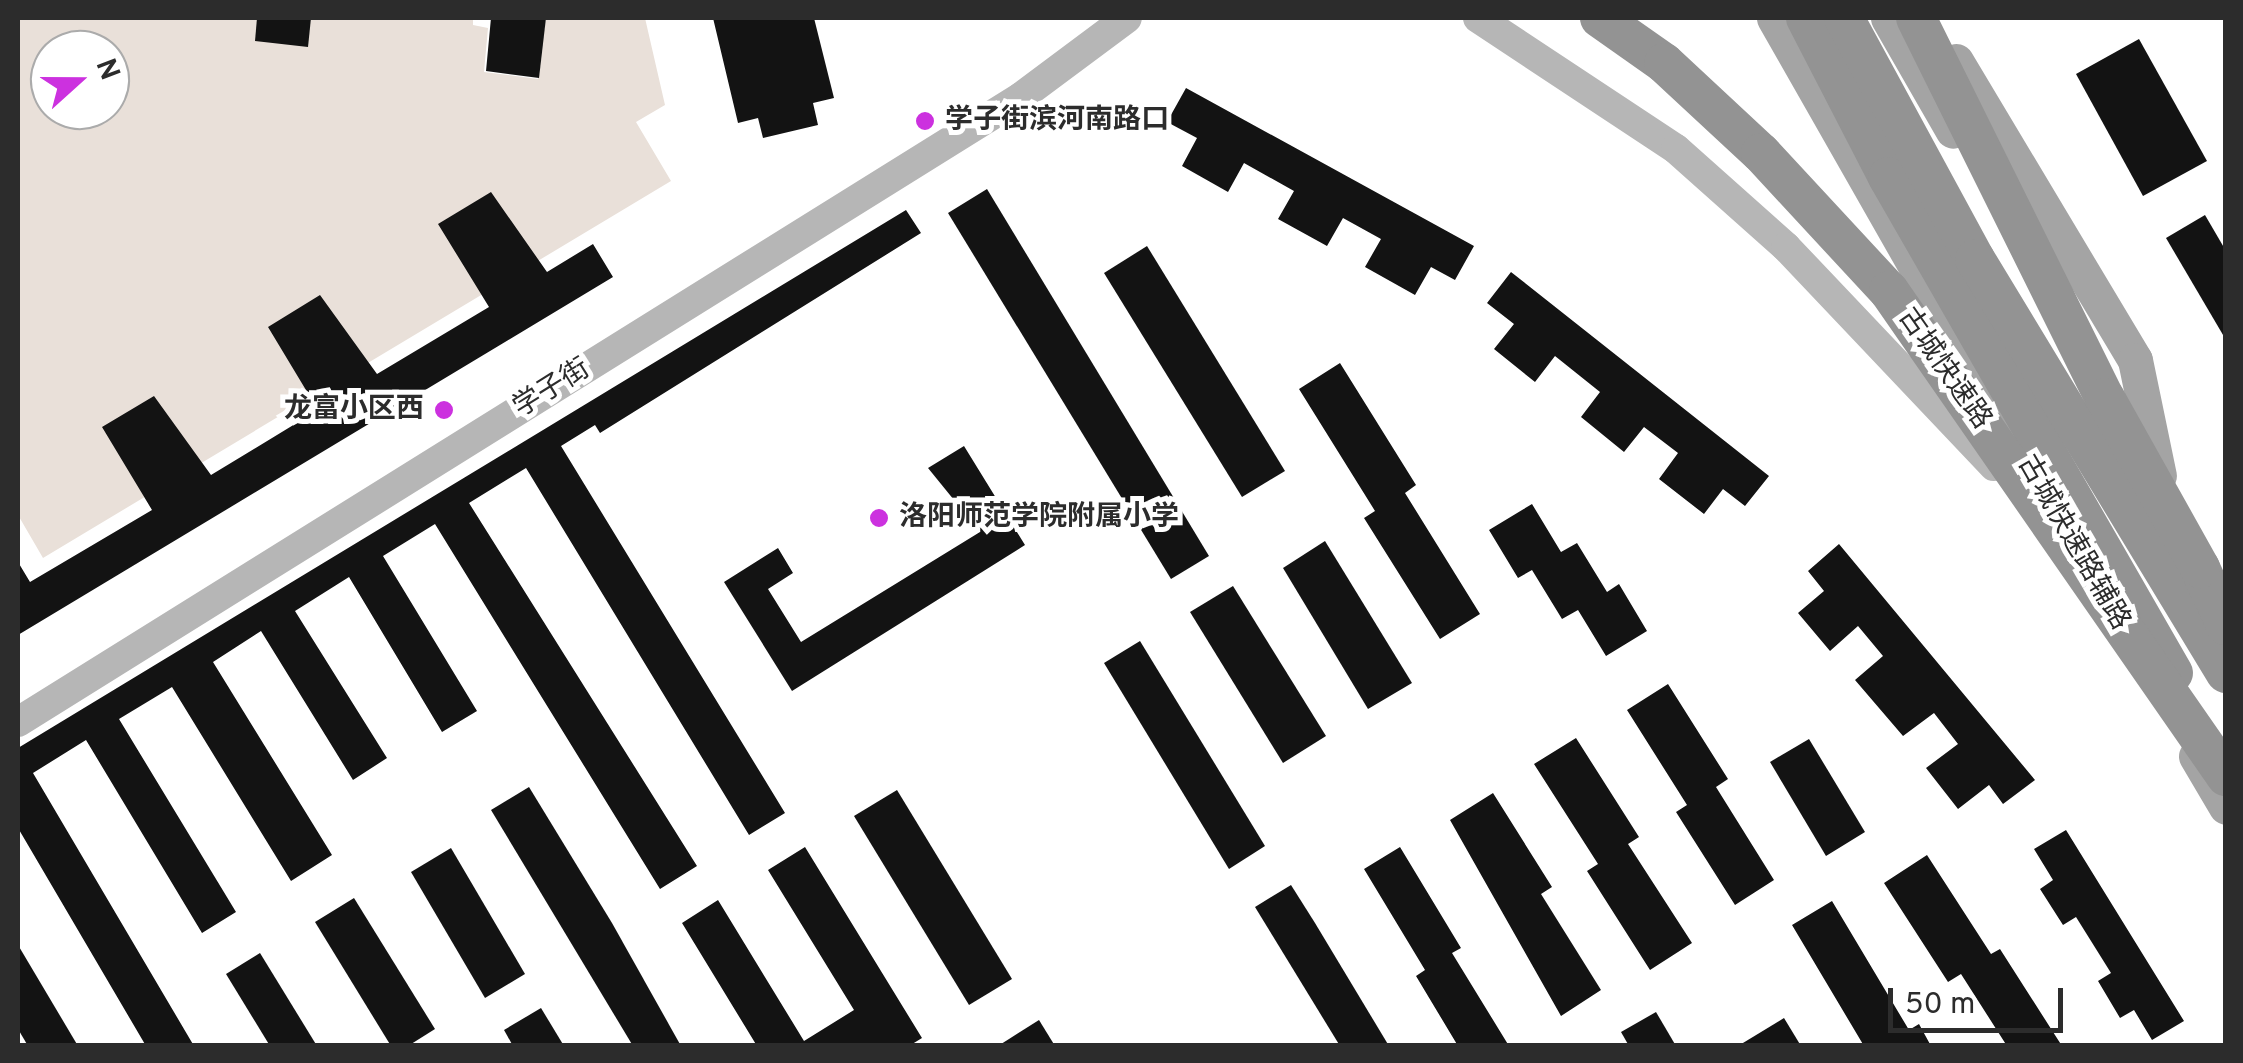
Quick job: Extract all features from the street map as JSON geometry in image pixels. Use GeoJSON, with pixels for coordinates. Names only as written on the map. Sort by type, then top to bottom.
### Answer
{"type":"FeatureCollection","features":[{"type":"Feature","properties":{"kind":"highway","name":"古城快速路"},"geometry":{"type":"LineString","coordinates":[[1600,18],[1664,63],[1761,153],[1889,290],[2226,776]]}},
{"type":"Feature","properties":{"kind":"highway"},"geometry":{"type":"LineString","coordinates":[[1806,18],[1888,177],[2226,764]]}},
{"type":"Feature","properties":{"kind":"highway"},"geometry":{"type":"LineString","coordinates":[[1844,18],[1974,259],[2226,673]]}},
{"type":"Feature","properties":{"kind":"highway"},"geometry":{"type":"LineString","coordinates":[[1916,18],[2226,625]]}},
{"type":"Feature","properties":{"kind":"main road","name":"古城快速路辅路"},"geometry":{"type":"LineString","coordinates":[[1774,18],[2226,806]]}},
{"type":"Feature","properties":{"kind":"main road"},"geometry":{"type":"LineString","coordinates":[[1888,18],[2226,588]]}},
{"type":"Feature","properties":{"kind":"main road"},"geometry":{"type":"LineString","coordinates":[[1930,18],[2135,360],[2159,476]]}},
{"type":"Feature","properties":{"kind":"street"},"geometry":{"type":"LineString","coordinates":[[1080,45],[1102,18]]}},
{"type":"Feature","properties":{"kind":"street"},"geometry":{"type":"LineString","coordinates":[[1080,45],[1127,18]]}},
{"type":"Feature","properties":{"kind":"street"},"geometry":{"type":"LineString","coordinates":[[1478,18],[1676,148],[1786,247],[2076,550]]}},
{"type":"Feature","properties":{"kind":"street","name":"学子街"},"geometry":{"type":"LineString","coordinates":[[18,710],[1016,90],[1080,45]]}},
{"type":"Feature","properties":{"kind":"street","name":"学子街"},"geometry":{"type":"LineString","coordinates":[[18,722],[1006,106],[1080,45]]}},
{"type":"Feature","properties":{"kind":"shaded area"},"geometry":{"type":"Polygon","coordinates":[[[18,18],[473,18],[473,25],[488,28],[484,72],[538,79],[546,18],[645,18],[665,105],[636,122],[671,181],[43,558],[18,515],[18,18]]]}},
{"type":"Feature","properties":{"kind":"building"},"geometry":{"type":"Polygon","coordinates":[[[257,18],[311,18],[308,47],[255,41],[257,18]]]}},
{"type":"Feature","properties":{"kind":"building"},"geometry":{"type":"Polygon","coordinates":[[[491,18],[546,18],[539,78],[486,71],[491,18]]]}},
{"type":"Feature","properties":{"kind":"building"},"geometry":{"type":"Polygon","coordinates":[[[713,18],[814,18],[834,98],[813,103],[818,125],[763,138],[758,118],[738,123],[713,18]]]}},
{"type":"Feature","properties":{"kind":"building"},"geometry":{"type":"Polygon","coordinates":[[[2139,39],[2207,161],[2143,196],[2076,74],[2139,39]]]}},
{"type":"Feature","properties":{"kind":"building"},"geometry":{"type":"Polygon","coordinates":[[[1186,88],[1474,246],[1455,280],[1431,267],[1415,295],[1365,267],[1381,239],[1343,218],[1327,246],[1278,219],[1294,191],[1244,163],[1228,192],[1182,166],[1197,138],[1167,122],[1186,88]]]}},
{"type":"Feature","properties":{"kind":"building"},"geometry":{"type":"Polygon","coordinates":[[[987,189],[1209,556],[1171,579],[948,213],[987,189]]]}},
{"type":"Feature","properties":{"kind":"building"},"geometry":{"type":"Polygon","coordinates":[[[491,192],[547,272],[593,244],[613,277],[18,635],[18,562],[30,582],[152,510],[102,427],[154,396],[211,475],[318,410],[268,327],[320,295],[377,374],[489,307],[438,224],[491,192]]]}},
{"type":"Feature","properties":{"kind":"building"},"geometry":{"type":"Polygon","coordinates":[[[906,210],[921,233],[600,433],[595,425],[561,446],[785,813],[749,835],[526,468],[469,503],[697,866],[660,889],[435,524],[383,556],[477,711],[442,732],[349,577],[295,611],[387,758],[353,780],[261,631],[213,662],[332,855],[291,881],[172,687],[119,719],[236,912],[202,933],[86,740],[33,773],[194,1046],[146,1046],[18,828],[18,748],[906,210]]]}},
{"type":"Feature","properties":{"kind":"building"},"geometry":{"type":"Polygon","coordinates":[[[2205,215],[2226,251],[2226,340],[2166,238],[2205,215]]]}},
{"type":"Feature","properties":{"kind":"building"},"geometry":{"type":"Polygon","coordinates":[[[1147,246],[1285,471],[1242,497],[1104,273],[1147,246]]]}},
{"type":"Feature","properties":{"kind":"building"},"geometry":{"type":"Polygon","coordinates":[[[1511,272],[1769,476],[1745,506],[1723,489],[1704,514],[1659,479],[1678,453],[1644,427],[1624,452],[1581,417],[1600,392],[1555,356],[1535,382],[1494,349],[1514,324],[1487,303],[1511,272]]]}},
{"type":"Feature","properties":{"kind":"building"},"geometry":{"type":"Polygon","coordinates":[[[1340,363],[1416,485],[1405,493],[1480,614],[1440,639],[1364,518],[1375,511],[1299,389],[1340,363]]]}},
{"type":"Feature","properties":{"kind":"building"},"geometry":{"type":"Polygon","coordinates":[[[964,446],[1025,545],[792,691],[724,582],[778,548],[793,573],[768,589],[801,642],[980,532],[928,468],[964,446]]]}},
{"type":"Feature","properties":{"kind":"building"},"geometry":{"type":"Polygon","coordinates":[[[1532,504],[1561,552],[1577,543],[1607,592],[1619,584],[1647,631],[1606,656],[1578,610],[1562,619],[1532,570],[1518,578],[1489,530],[1532,504]]]}},
{"type":"Feature","properties":{"kind":"building"},"geometry":{"type":"Polygon","coordinates":[[[1325,541],[1412,683],[1368,709],[1283,568],[1325,541]]]}},
{"type":"Feature","properties":{"kind":"building"},"geometry":{"type":"Polygon","coordinates":[[[1839,544],[2035,780],[2003,804],[1989,785],[1958,809],[1926,768],[1958,744],[1934,713],[1903,736],[1855,680],[1883,656],[1858,626],[1830,651],[1798,613],[1824,591],[1808,571],[1839,544]]]}},
{"type":"Feature","properties":{"kind":"building"},"geometry":{"type":"Polygon","coordinates":[[[1233,586],[1326,736],[1283,763],[1190,612],[1233,586]]]}},
{"type":"Feature","properties":{"kind":"building"},"geometry":{"type":"Polygon","coordinates":[[[1140,641],[1265,846],[1229,869],[1104,663],[1140,641]]]}},
{"type":"Feature","properties":{"kind":"building"},"geometry":{"type":"Polygon","coordinates":[[[1668,684],[1728,779],[1716,787],[1774,880],[1735,905],[1676,812],[1687,805],[1627,710],[1668,684]]]}},
{"type":"Feature","properties":{"kind":"building"},"geometry":{"type":"Polygon","coordinates":[[[1576,738],[1639,837],[1628,844],[1692,943],[1650,970],[1587,871],[1598,864],[1534,764],[1576,738]]]}},
{"type":"Feature","properties":{"kind":"building"},"geometry":{"type":"Polygon","coordinates":[[[1809,739],[1865,832],[1826,856],[1770,762],[1809,739]]]}},
{"type":"Feature","properties":{"kind":"building"},"geometry":{"type":"Polygon","coordinates":[[[529,787],[681,1046],[633,1046],[491,810],[529,787]]]}},
{"type":"Feature","properties":{"kind":"building"},"geometry":{"type":"Polygon","coordinates":[[[897,790],[1012,979],[969,1005],[854,816],[897,790]]]}},
{"type":"Feature","properties":{"kind":"building"},"geometry":{"type":"Polygon","coordinates":[[[1493,793],[1552,887],[1541,894],[1601,990],[1561,1016],[1450,820],[1493,793]]]}},
{"type":"Feature","properties":{"kind":"building"},"geometry":{"type":"Polygon","coordinates":[[[2066,830],[2184,1021],[2152,1040],[2134,1010],[2120,1018],[2098,981],[2111,973],[2076,917],[2063,925],[2040,889],[2053,880],[2034,849],[2066,830]]]}},
{"type":"Feature","properties":{"kind":"building"},"geometry":{"type":"Polygon","coordinates":[[[805,847],[922,1038],[909,1046],[757,1046],[682,923],[718,900],[804,1041],[854,1010],[768,870],[805,847]]]}},
{"type":"Feature","properties":{"kind":"building"},"geometry":{"type":"Polygon","coordinates":[[[1400,847],[1461,948],[1452,953],[1509,1046],[1458,1046],[1416,976],[1425,970],[1364,869],[1400,847]]]}},
{"type":"Feature","properties":{"kind":"building"},"geometry":{"type":"Polygon","coordinates":[[[451,848],[525,974],[485,998],[411,872],[451,848]]]}},
{"type":"Feature","properties":{"kind":"building"},"geometry":{"type":"Polygon","coordinates":[[[1927,855],[1991,954],[2000,949],[2062,1046],[2007,1046],[1961,974],[1948,982],[1884,883],[1927,855]]]}},
{"type":"Feature","properties":{"kind":"building"},"geometry":{"type":"Polygon","coordinates":[[[1291,885],[1389,1046],[1340,1046],[1255,907],[1291,885]]]}},
{"type":"Feature","properties":{"kind":"building"},"geometry":{"type":"Polygon","coordinates":[[[354,898],[435,1029],[408,1046],[391,1046],[315,922],[354,898]]]}},
{"type":"Feature","properties":{"kind":"building"},"geometry":{"type":"Polygon","coordinates":[[[1832,901],[1909,1030],[1919,1024],[1931,1046],[1864,1046],[1792,925],[1832,901]]]}},
{"type":"Feature","properties":{"kind":"building"},"geometry":{"type":"Polygon","coordinates":[[[18,945],[78,1046],[28,1046],[18,1029],[18,945]]]}},
{"type":"Feature","properties":{"kind":"building"},"geometry":{"type":"Polygon","coordinates":[[[260,953],[317,1046],[270,1046],[226,974],[260,953]]]}},
{"type":"Feature","properties":{"kind":"building"},"geometry":{"type":"Polygon","coordinates":[[[541,1008],[564,1046],[513,1046],[504,1030],[541,1008]]]}},
{"type":"Feature","properties":{"kind":"building"},"geometry":{"type":"Polygon","coordinates":[[[1656,1012],[1676,1046],[1629,1046],[1621,1032],[1656,1012]]]}},
{"type":"Feature","properties":{"kind":"building"},"geometry":{"type":"Polygon","coordinates":[[[1784,1018],[1801,1046],[1738,1046],[1784,1018]]]}},
{"type":"Feature","properties":{"kind":"building"},"geometry":{"type":"Polygon","coordinates":[[[1039,1020],[1055,1046],[998,1046],[1039,1020]]]}},
{"type":"Feature","properties":{"kind":"place","name":"学子街滨河南路口"},"geometry":{"type":"Point","coordinates":[925,121]}},
{"type":"Feature","properties":{"kind":"place","name":"龙富小区西"},"geometry":{"type":"Point","coordinates":[444,410]}},
{"type":"Feature","properties":{"kind":"place","name":"洛阳师范学院附属小学"},"geometry":{"type":"Point","coordinates":[879,518]}}]}
